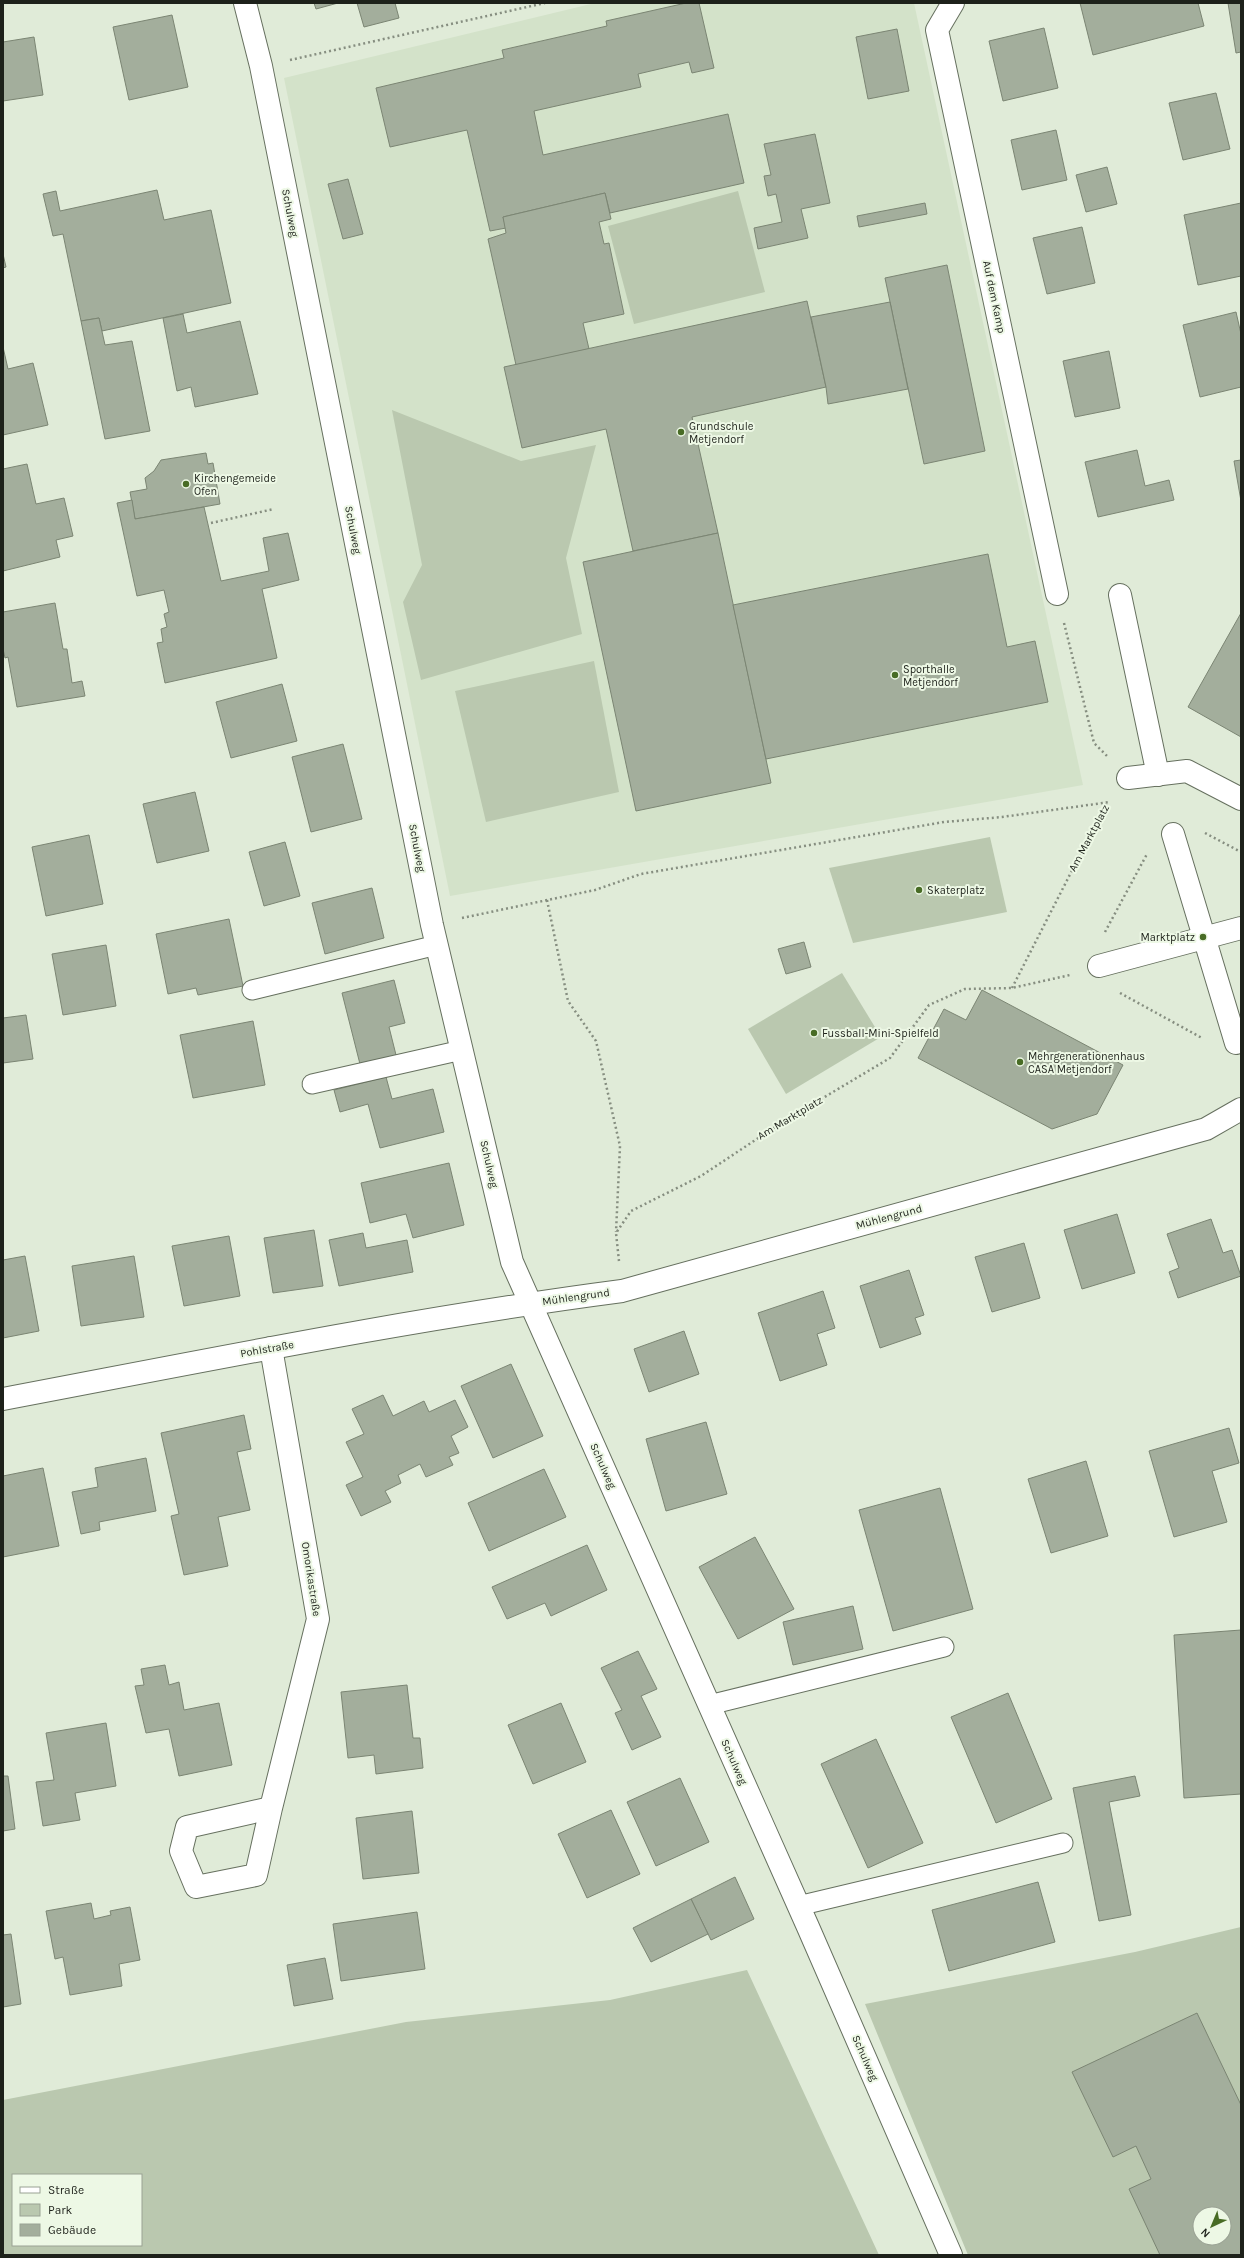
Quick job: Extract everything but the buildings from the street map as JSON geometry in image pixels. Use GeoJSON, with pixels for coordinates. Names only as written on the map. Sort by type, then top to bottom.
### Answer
{"type":"FeatureCollection","features":[{"type":"Feature","properties":{"kind":"street","name":"Schulweg"},"geometry":{"type":"LineString","coordinates":[[244,3],[261,66],[434,935],[512,1262],[951,2255]]}},
{"type":"Feature","properties":{"kind":"street","name":"Auf dem Kamp"},"geometry":{"type":"LineString","coordinates":[[953,3],[937,30],[1057,594]]}},
{"type":"Feature","properties":{"kind":"street"},"geometry":{"type":"LineString","coordinates":[[1120,595],[1158,775]]}},
{"type":"Feature","properties":{"kind":"street"},"geometry":{"type":"LineString","coordinates":[[1128,778],[1188,771],[1241,799]]}},
{"type":"Feature","properties":{"kind":"street"},"geometry":{"type":"LineString","coordinates":[[1173,834],[1236,1043]]}},
{"type":"Feature","properties":{"kind":"street"},"geometry":{"type":"LineString","coordinates":[[1099,966],[1241,928]]}},
{"type":"Feature","properties":{"kind":"street","name":"Mühlengrund"},"geometry":{"type":"LineString","coordinates":[[531,1303],[622,1291],[1206,1129],[1241,1109]]}},
{"type":"Feature","properties":{"kind":"street","name":"Pohlstraße"},"geometry":{"type":"LineString","coordinates":[[3,1399],[272,1348],[531,1303]]}},
{"type":"Feature","properties":{"kind":"street","name":"Omorikastraße"},"geometry":{"type":"LineString","coordinates":[[271,1808],[188,1827],[181,1850],[196,1887],[256,1875],[318,1619],[272,1348]]}},
{"type":"Feature","properties":{"kind":"lane"},"geometry":{"type":"LineString","coordinates":[[252,990],[434,935]]}},
{"type":"Feature","properties":{"kind":"lane"},"geometry":{"type":"LineString","coordinates":[[312,1084],[462,1050]]}},
{"type":"Feature","properties":{"kind":"lane"},"geometry":{"type":"LineString","coordinates":[[709,1705],[944,1647]]}},
{"type":"Feature","properties":{"kind":"lane"},"geometry":{"type":"LineString","coordinates":[[798,1906],[1063,1843]]}},
{"type":"Feature","properties":{"kind":"path"},"geometry":{"type":"LineString","coordinates":[[261,66],[545,3]]}},
{"type":"Feature","properties":{"kind":"path"},"geometry":{"type":"LineString","coordinates":[[211,523],[274,509]]}},
{"type":"Feature","properties":{"kind":"path"},"geometry":{"type":"LineString","coordinates":[[1057,594],[1094,743],[1128,778]]}},
{"type":"Feature","properties":{"kind":"path","name":"Am Marktplatz"},"geometry":{"type":"LineString","coordinates":[[1012,988],[1107,802],[1128,778]]}},
{"type":"Feature","properties":{"kind":"path"},"geometry":{"type":"LineString","coordinates":[[434,935],[547,900],[595,890],[648,873],[944,822],[1002,817],[1114,802]]}},
{"type":"Feature","properties":{"kind":"path"},"geometry":{"type":"LineString","coordinates":[[547,900],[568,1001],[596,1041],[620,1146],[616,1233],[622,1291]]}},
{"type":"Feature","properties":{"kind":"path","name":"Am Marktplatz"},"geometry":{"type":"LineString","coordinates":[[616,1233],[631,1211],[701,1176],[781,1123],[890,1058],[929,1005],[965,989],[1012,988],[1083,972],[1099,966]]}},
{"type":"Feature","properties":{"kind":"shaded area","name":"Grundschule Metjendorf"},"geometry":{"type":"Polygon","coordinates":[[[595,3],[914,3],[1083,785],[450,896],[284,78],[595,3]]]}},
{"type":"Feature","properties":{"kind":"green space"},"geometry":{"type":"Polygon","coordinates":[[[738,191],[765,292],[634,324],[608,226],[738,191]]]}},
{"type":"Feature","properties":{"kind":"green space"},"geometry":{"type":"Polygon","coordinates":[[[392,410],[521,461],[596,445],[566,558],[582,634],[421,680],[403,602],[422,565],[392,410]]]}},
{"type":"Feature","properties":{"kind":"green space"},"geometry":{"type":"Polygon","coordinates":[[[594,661],[619,792],[486,822],[455,691],[594,661]]]}},
{"type":"Feature","properties":{"kind":"green space","name":"Skaterplatz"},"geometry":{"type":"Polygon","coordinates":[[[990,837],[1007,912],[853,943],[829,868],[990,837]]]}},
{"type":"Feature","properties":{"kind":"green space","name":"Fussball-Mini-Spielfeld"},"geometry":{"type":"Polygon","coordinates":[[[842,973],[881,1037],[786,1094],[748,1029],[842,973]]]}},
{"type":"Feature","properties":{"kind":"green space"},"geometry":{"type":"Polygon","coordinates":[[[1241,1927],[1241,2255],[968,2255],[865,2004],[1135,1952],[1241,1927]]]}},
{"type":"Feature","properties":{"kind":"green space"},"geometry":{"type":"Polygon","coordinates":[[[747,1970],[879,2255],[3,2255],[3,2100],[406,2022],[610,2000],[747,1970]]]}},
{"type":"Feature","properties":{"kind":"place","name":"Grundschule Metjendorf"},"geometry":{"type":"Point","coordinates":[681,432]}},
{"type":"Feature","properties":{"kind":"place","name":"Kirchengemeide Ofen"},"geometry":{"type":"Point","coordinates":[186,484]}},
{"type":"Feature","properties":{"kind":"place","name":"Sporthalle Metjendorf"},"geometry":{"type":"Point","coordinates":[895,675]}},
{"type":"Feature","properties":{"kind":"place","name":"Skaterplatz"},"geometry":{"type":"Point","coordinates":[919,890]}},
{"type":"Feature","properties":{"kind":"place","name":"Marktplatz"},"geometry":{"type":"Point","coordinates":[1203,937]}},
{"type":"Feature","properties":{"kind":"place","name":"Fussball-Mini-Spielfeld"},"geometry":{"type":"Point","coordinates":[814,1033]}},
{"type":"Feature","properties":{"kind":"place","name":"Mehrgenerationenhaus CASA Metjendorf"},"geometry":{"type":"Point","coordinates":[1020,1062]}}]}
